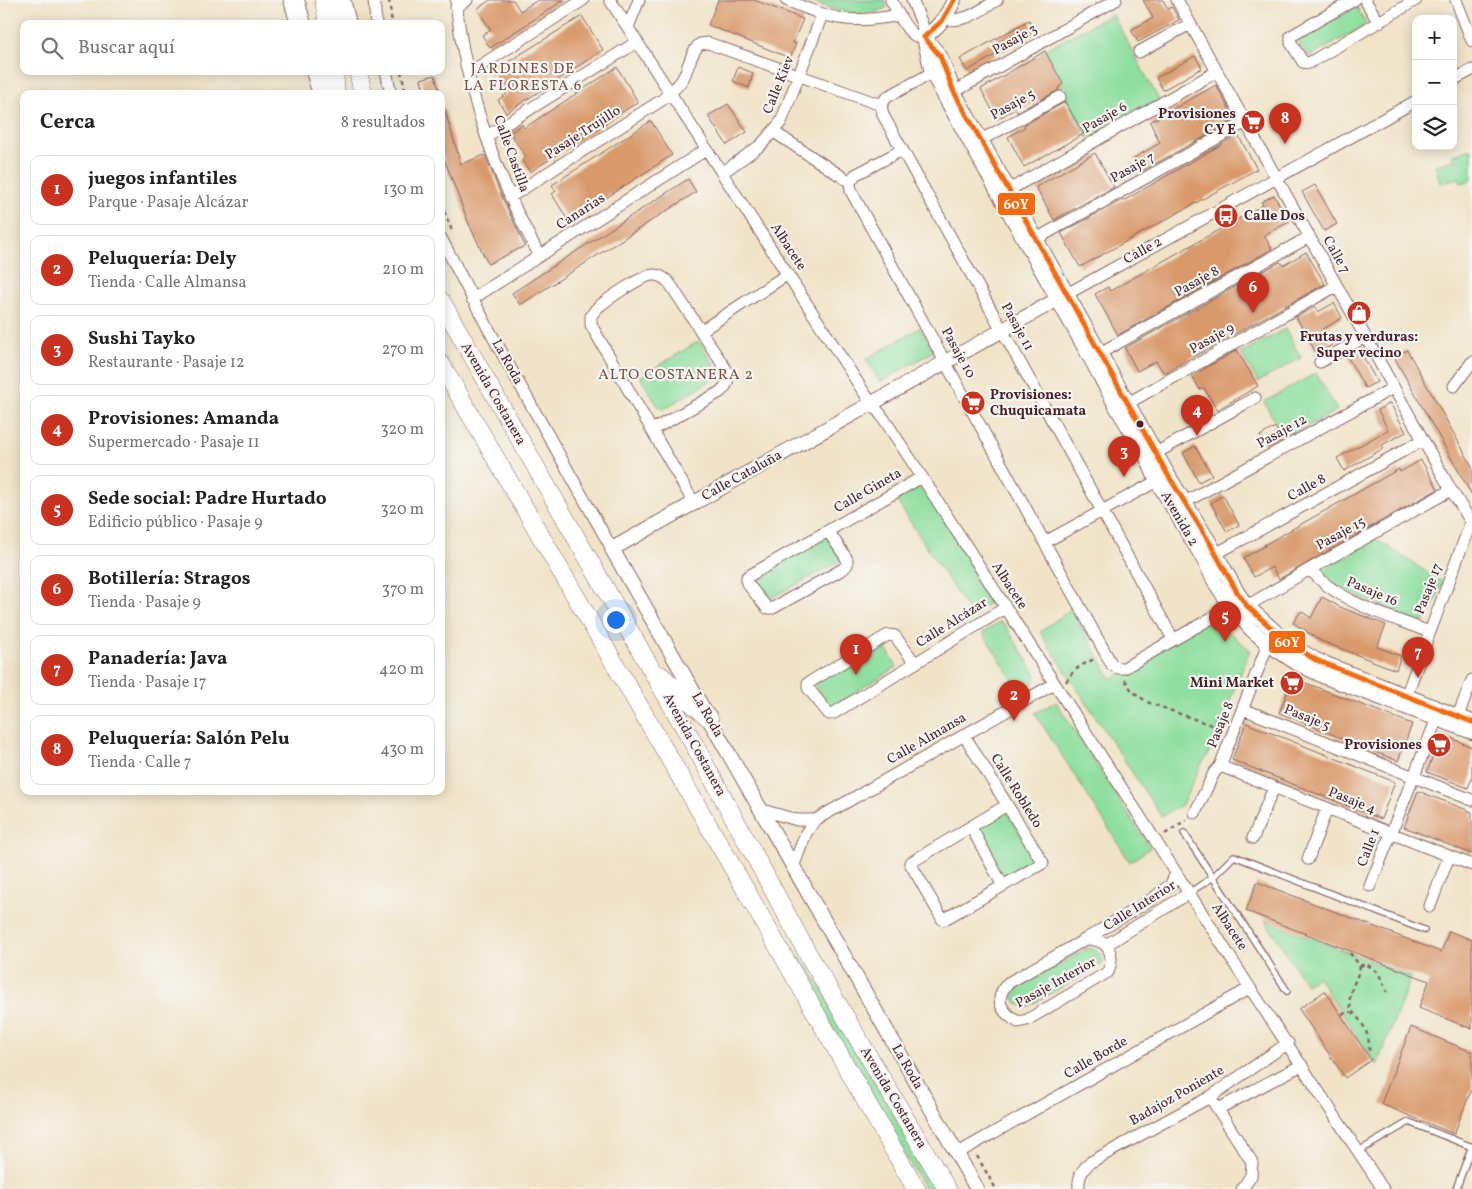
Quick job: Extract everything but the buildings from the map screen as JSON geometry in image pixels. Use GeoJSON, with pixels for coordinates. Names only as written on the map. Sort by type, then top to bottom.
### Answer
{"type":"FeatureCollection","features":[{"type":"Feature","properties":{"kind":"highway"},"geometry":{"type":"LineString","coordinates":[[294,0],[300,20]]}},
{"type":"Feature","properties":{"kind":"highway"},"geometry":{"type":"LineString","coordinates":[[340,0],[347,20]]}},
{"type":"Feature","properties":{"kind":"highway"},"geometry":{"type":"LineString","coordinates":[[317,75],[322,90]]}},
{"type":"Feature","properties":{"kind":"main road"},"geometry":{"type":"LineString","coordinates":[[324,0],[327,20]]}},
{"type":"Feature","properties":{"kind":"main road"},"geometry":{"type":"LineString","coordinates":[[346,0],[348,20]]}},
{"type":"Feature","properties":{"kind":"main road"},"geometry":{"type":"LineString","coordinates":[[334,75],[336,90]]}},
{"type":"Feature","properties":{"kind":"main road"},"geometry":{"type":"LineString","coordinates":[[359,75],[362,90]]}},
{"type":"Feature","properties":{"kind":"main road","name":"Avenida Costanera"},"geometry":{"type":"LineString","coordinates":[[445,309],[648,664],[808,954],[947,1189]]}},
{"type":"Feature","properties":{"kind":"main road","name":"Avenida Costanera"},"geometry":{"type":"LineString","coordinates":[[445,371],[733,868],[916,1189]]}},
{"type":"Feature","properties":{"kind":"main road"},"geometry":{"type":"LineString","coordinates":[[648,664],[709,718]]}},
{"type":"Feature","properties":{"kind":"street"},"geometry":{"type":"LineString","coordinates":[[374,0],[376,20]]}},
{"type":"Feature","properties":{"kind":"street"},"geometry":{"type":"LineString","coordinates":[[456,4],[467,0]]}},
{"type":"Feature","properties":{"kind":"street"},"geometry":{"type":"LineString","coordinates":[[469,73],[583,0]]}},
{"type":"Feature","properties":{"kind":"street","name":"Albacete"},"geometry":{"type":"LineString","coordinates":[[610,0],[922,477],[1250,988],[1383,1189]]}},
{"type":"Feature","properties":{"kind":"street"},"geometry":{"type":"LineString","coordinates":[[628,27],[639,0]]}},
{"type":"Feature","properties":{"kind":"street"},"geometry":{"type":"LineString","coordinates":[[786,0],[822,15],[840,19],[860,21],[899,15]]}},
{"type":"Feature","properties":{"kind":"street"},"geometry":{"type":"LineString","coordinates":[[891,0],[899,15],[916,36],[924,37],[934,30],[944,18],[954,0]]}},
{"type":"Feature","properties":{"kind":"street"},"geometry":{"type":"LineString","coordinates":[[912,0],[922,24],[924,37]]}},
{"type":"Feature","properties":{"kind":"street"},"geometry":{"type":"LineString","coordinates":[[944,18],[953,21],[962,19],[998,0]]}},
{"type":"Feature","properties":{"kind":"street","name":"Pasaje 3"},"geometry":{"type":"LineString","coordinates":[[954,92],[1116,0]]}},
{"type":"Feature","properties":{"kind":"street","name":"Calle 7"},"geometry":{"type":"LineString","coordinates":[[1177,0],[1393,388],[1472,523]]}},
{"type":"Feature","properties":{"kind":"street"},"geometry":{"type":"LineString","coordinates":[[1354,0],[1291,36],[1291,43],[1301,60],[1309,63],[1416,0]]}},
{"type":"Feature","properties":{"kind":"street"},"geometry":{"type":"LineString","coordinates":[[1365,0],[1379,23]]}},
{"type":"Feature","properties":{"kind":"street"},"geometry":{"type":"LineString","coordinates":[[1456,0],[1472,41]]}},
{"type":"Feature","properties":{"kind":"street","name":"Calle Castilla"},"geometry":{"type":"LineString","coordinates":[[456,4],[469,73],[487,136],[510,197],[540,256]]}},
{"type":"Feature","properties":{"kind":"street","name":"Calle Kiev"},"geometry":{"type":"LineString","coordinates":[[722,173],[761,145],[774,132],[786,112],[822,15]]}},
{"type":"Feature","properties":{"kind":"street"},"geometry":{"type":"LineString","coordinates":[[1139,52],[1190,24]]}},
{"type":"Feature","properties":{"kind":"street","name":"Avenida 2"},"geometry":{"type":"LineString","coordinates":[[924,37],[932,73],[1062,296],[1100,353],[1185,502],[1210,557],[1216,584],[1231,607],[1268,644],[1295,662],[1325,677],[1438,714],[1458,716],[1472,722]]}},
{"type":"Feature","properties":{"kind":"street","name":"Avenida 2"},"geometry":{"type":"LineString","coordinates":[[924,37],[940,56],[954,92],[1036,239],[1091,359],[1147,458],[1157,481],[1247,606],[1288,643],[1302,652],[1332,667],[1406,696],[1472,732]]}},
{"type":"Feature","properties":{"kind":"street"},"geometry":{"type":"LineString","coordinates":[[487,136],[637,42]]}},
{"type":"Feature","properties":{"kind":"street","name":"Pasaje Trujillo"},"geometry":{"type":"LineString","coordinates":[[510,197],[662,100],[683,79],[697,46],[704,43],[799,77]]}},
{"type":"Feature","properties":{"kind":"street"},"geometry":{"type":"LineString","coordinates":[[1457,78],[1472,70]]}},
{"type":"Feature","properties":{"kind":"street","name":"Pasaje 6"},"geometry":{"type":"LineString","coordinates":[[1009,190],[1216,72]]}},
{"type":"Feature","properties":{"kind":"street"},"geometry":{"type":"LineString","coordinates":[[799,77],[881,105],[890,95],[932,73]]}},
{"type":"Feature","properties":{"kind":"street"},"geometry":{"type":"LineString","coordinates":[[387,75],[390,90]]}},
{"type":"Feature","properties":{"kind":"street","name":"Pasaje 5"},"geometry":{"type":"LineString","coordinates":[[981,140],[1060,97]]}},
{"type":"Feature","properties":{"kind":"street","name":"Calle 2"},"geometry":{"type":"LineString","coordinates":[[872,403],[1412,103]]}},
{"type":"Feature","properties":{"kind":"street","name":"Pasaje 11"},"geometry":{"type":"LineString","coordinates":[[881,105],[882,115],[1173,639]]}},
{"type":"Feature","properties":{"kind":"street","name":"Pasaje 7"},"geometry":{"type":"LineString","coordinates":[[1036,239],[1244,123]]}},
{"type":"Feature","properties":{"kind":"street"},"geometry":{"type":"LineString","coordinates":[[774,132],[850,182],[855,175],[902,150]]}},
{"type":"Feature","properties":{"kind":"street","name":"Canarias"},"geometry":{"type":"LineString","coordinates":[[472,299],[707,149]]}},
{"type":"Feature","properties":{"kind":"street","name":"Pasaje 10"},"geometry":{"type":"LineString","coordinates":[[850,182],[851,191],[1112,665],[1118,668]]}},
{"type":"Feature","properties":{"kind":"street","name":"Pasaje 8"},"geometry":{"type":"LineString","coordinates":[[1100,353],[1308,237]]}},
{"type":"Feature","properties":{"kind":"street","name":"La Roda"},"geometry":{"type":"LineString","coordinates":[[445,246],[472,299],[612,549],[977,1189]]}},
{"type":"Feature","properties":{"kind":"street"},"geometry":{"type":"LineString","coordinates":[[652,430],[720,392],[728,382],[727,371],[670,284],[663,277],[654,274],[644,277],[599,306],[591,316],[590,321],[593,329],[694,503]]}},
{"type":"Feature","properties":{"kind":"street"},"geometry":{"type":"LineString","coordinates":[[701,331],[788,274]]}},
{"type":"Feature","properties":{"kind":"street","name":"Pasaje 9"},"geometry":{"type":"LineString","coordinates":[[1128,403],[1336,286]]}},
{"type":"Feature","properties":{"kind":"street"},"geometry":{"type":"LineString","coordinates":[[1320,362],[1365,337]]}},
{"type":"Feature","properties":{"kind":"street"},"geometry":{"type":"LineString","coordinates":[[1454,386],[1472,362]]}},
{"type":"Feature","properties":{"kind":"street","name":"Pasaje 12"},"geometry":{"type":"LineString","coordinates":[[1185,502],[1393,388]]}},
{"type":"Feature","properties":{"kind":"street"},"geometry":{"type":"LineString","coordinates":[[1156,453],[1255,398]]}},
{"type":"Feature","properties":{"kind":"street","name":"Calle Cataluña"},"geometry":{"type":"LineString","coordinates":[[612,549],[872,403]]}},
{"type":"Feature","properties":{"kind":"street","name":"Calle 8"},"geometry":{"type":"LineString","coordinates":[[1210,557],[1423,440]]}},
{"type":"Feature","properties":{"kind":"street","name":"Calle Gineta"},"geometry":{"type":"LineString","coordinates":[[828,531],[847,559],[847,565],[843,570],[773,608],[767,608],[746,583],[746,577],[922,477]]}},
{"type":"Feature","properties":{"kind":"street"},"geometry":{"type":"LineString","coordinates":[[1045,542],[1157,481]]}},
{"type":"Feature","properties":{"kind":"street","name":"Pasaje 15"},"geometry":{"type":"LineString","coordinates":[[1247,606],[1451,490]]}},
{"type":"Feature","properties":{"kind":"street","name":"Pasaje 17"},"geometry":{"type":"LineString","coordinates":[[1406,696],[1472,523]]}},
{"type":"Feature","properties":{"kind":"street","name":"Pasaje 16"},"geometry":{"type":"LineString","coordinates":[[1310,569],[1318,579],[1336,593],[1429,632]]}},
{"type":"Feature","properties":{"kind":"street"},"geometry":{"type":"LineString","coordinates":[[1118,668],[1124,668],[1231,607]]}},
{"type":"Feature","properties":{"kind":"street","name":"Calle Alcázar"},"geometry":{"type":"LineString","coordinates":[[915,663],[896,636],[888,635],[808,683],[808,688],[829,714],[834,713],[1005,608]]}},
{"type":"Feature","properties":{"kind":"street","name":"Pasaje 8"},"geometry":{"type":"LineString","coordinates":[[1195,814],[1214,773],[1220,766],[1268,644]]}},
{"type":"Feature","properties":{"kind":"street"},"geometry":{"type":"LineString","coordinates":[[1458,716],[1472,680]]}},
{"type":"Feature","properties":{"kind":"street","name":"Calle Almansa"},"geometry":{"type":"LineString","coordinates":[[814,820],[964,735],[1056,686]]}},
{"type":"Feature","properties":{"kind":"street","name":"Pasaje 5"},"geometry":{"type":"LineString","coordinates":[[1243,709],[1472,800]]}},
{"type":"Feature","properties":{"kind":"street","name":"Calle 1"},"geometry":{"type":"LineString","coordinates":[[1370,886],[1438,714]]}},
{"type":"Feature","properties":{"kind":"street","name":"Calle Robledo"},"geometry":{"type":"LineString","coordinates":[[964,735],[1043,863],[1003,886]]}},
{"type":"Feature","properties":{"kind":"street","name":"Pasaje 4"},"geometry":{"type":"LineString","coordinates":[[1220,766],[1472,865]]}},
{"type":"Feature","properties":{"kind":"street"},"geometry":{"type":"LineString","coordinates":[[1253,838],[1274,787]]}},
{"type":"Feature","properties":{"kind":"street"},"geometry":{"type":"LineString","coordinates":[[971,827],[1003,886],[942,920],[910,863],[1007,805]]}},
{"type":"Feature","properties":{"kind":"street"},"geometry":{"type":"LineString","coordinates":[[1308,859],[1327,808]]}},
{"type":"Feature","properties":{"kind":"street"},"geometry":{"type":"LineString","coordinates":[[762,810],[798,820],[814,820]]}},
{"type":"Feature","properties":{"kind":"street"},"geometry":{"type":"LineString","coordinates":[[793,868],[806,833],[814,820]]}},
{"type":"Feature","properties":{"kind":"street"},"geometry":{"type":"LineString","coordinates":[[1430,906],[1449,856]]}},
{"type":"Feature","properties":{"kind":"street","name":"Calle Interior"},"geometry":{"type":"LineString","coordinates":[[1086,939],[1152,899],[1171,884],[1176,873]]}},
{"type":"Feature","properties":{"kind":"street","name":"Calle Interior"},"geometry":{"type":"LineString","coordinates":[[1106,945],[1189,893]]}},
{"type":"Feature","properties":{"kind":"street","name":"Pasaje Interior"},"geometry":{"type":"LineString","coordinates":[[1086,939],[1101,941],[1106,945],[1111,960],[1108,972],[1104,976],[1026,1020],[1018,1022],[1005,1013],[999,997],[1001,990],[1008,984],[1086,939]]}},
{"type":"Feature","properties":{"kind":"street","name":"Calle Borde"},"geometry":{"type":"LineString","coordinates":[[956,1154],[1250,988]]}},
{"type":"Feature","properties":{"kind":"street","name":"Badajoz Poniente"},"geometry":{"type":"LineString","coordinates":[[1079,1189],[1078,1181],[1081,1172],[1089,1163],[1210,1097],[1288,1043]]}},
{"type":"Feature","properties":{"kind":"street"},"geometry":{"type":"LineString","coordinates":[[1218,1110],[1302,1065]]}},
{"type":"Feature","properties":{"kind":"street"},"geometry":{"type":"LineString","coordinates":[[1210,1097],[1252,1162],[1251,1176],[1242,1189]]}},
{"type":"Feature","properties":{"kind":"lane"},"geometry":{"type":"LineString","coordinates":[[1184,833],[1287,991]]}},
{"type":"Feature","properties":{"kind":"lane"},"geometry":{"type":"LineString","coordinates":[[1189,893],[1213,878],[1234,856],[1424,930]]}},
{"type":"Feature","properties":{"kind":"lane"},"geometry":{"type":"LineString","coordinates":[[1359,1151],[1409,1122],[1472,1147],[1456,1189]]}},
{"type":"Feature","properties":{"kind":"path"},"geometry":{"type":"LineString","coordinates":[[388,0],[391,20]]}},
{"type":"Feature","properties":{"kind":"path"},"geometry":{"type":"LineString","coordinates":[[402,75],[405,90]]}},
{"type":"Feature","properties":{"kind":"path"},"geometry":{"type":"LineString","coordinates":[[1056,686],[1067,681],[1071,672],[1076,668],[1106,653]]}},
{"type":"Feature","properties":{"kind":"path"},"geometry":{"type":"LineString","coordinates":[[1118,668],[1132,691],[1147,702],[1233,734]]}},
{"type":"Feature","properties":{"kind":"path"},"geometry":{"type":"LineString","coordinates":[[1155,840],[1195,814]]}},
{"type":"Feature","properties":{"kind":"path"},"geometry":{"type":"LineString","coordinates":[[1350,953],[1360,966]]}},
{"type":"Feature","properties":{"kind":"path"},"geometry":{"type":"LineString","coordinates":[[1360,966],[1365,964],[1374,968],[1380,975],[1388,992]]}},
{"type":"Feature","properties":{"kind":"path"},"geometry":{"type":"LineString","coordinates":[[1360,966],[1352,986],[1349,1002],[1352,1012],[1366,1029],[1370,1042],[1369,1054]]}},
{"type":"Feature","properties":{"kind":"path"},"geometry":{"type":"LineString","coordinates":[[1342,1014],[1352,1012]]}},
{"type":"Feature","properties":{"kind":"path"},"geometry":{"type":"LineString","coordinates":[[971,1146],[996,1189]]}},
{"type":"Feature","properties":{"kind":"green space"},"geometry":{"type":"Polygon","coordinates":[[[814,0],[884,0],[887,7],[878,11],[860,14],[831,8],[813,2],[814,0]]]}},
{"type":"Feature","properties":{"kind":"green space"},"geometry":{"type":"Polygon","coordinates":[[[1357,7],[1366,25],[1309,57],[1298,43],[1300,40],[1357,7]]]}},
{"type":"Feature","properties":{"kind":"green space"},"geometry":{"type":"Polygon","coordinates":[[[1112,14],[1159,100],[1088,138],[1041,52],[1112,14]]]}},
{"type":"Feature","properties":{"kind":"green space"},"geometry":{"type":"Polygon","coordinates":[[[1472,149],[1472,180],[1461,183],[1459,178],[1440,183],[1435,165],[1454,160],[1453,154],[1472,149]]]}},
{"type":"Feature","properties":{"kind":"green space"},"geometry":{"type":"Polygon","coordinates":[[[920,328],[934,351],[880,382],[866,359],[920,328]]]}},
{"type":"Feature","properties":{"kind":"green space"},"geometry":{"type":"Polygon","coordinates":[[[1285,329],[1301,358],[1258,382],[1241,353],[1285,329]]]}},
{"type":"Feature","properties":{"kind":"green space"},"geometry":{"type":"Polygon","coordinates":[[[699,341],[718,371],[716,377],[664,409],[658,406],[640,377],[699,341]]]}},
{"type":"Feature","properties":{"kind":"green space"},"geometry":{"type":"Polygon","coordinates":[[[1316,373],[1337,410],[1285,439],[1264,402],[1316,373]]]}},
{"type":"Feature","properties":{"kind":"green space"},"geometry":{"type":"Polygon","coordinates":[[[922,485],[995,599],[971,615],[896,500],[922,485]]]}},
{"type":"Feature","properties":{"kind":"green space"},"geometry":{"type":"Polygon","coordinates":[[[828,537],[841,561],[767,600],[754,578],[828,537]]]}},
{"type":"Feature","properties":{"kind":"green space"},"geometry":{"type":"Polygon","coordinates":[[[1376,539],[1443,583],[1428,619],[1419,623],[1337,587],[1325,578],[1322,570],[1376,539]]]}},
{"type":"Feature","properties":{"kind":"green space"},"geometry":{"type":"Polygon","coordinates":[[[1071,609],[1111,679],[1162,650],[1213,611],[1224,628],[1250,650],[1207,757],[1202,763],[1182,805],[1161,816],[1040,632],[1071,609]]]}},
{"type":"Feature","properties":{"kind":"green space"},"geometry":{"type":"Polygon","coordinates":[[[999,622],[1005,625],[1036,675],[1033,683],[1020,691],[983,633],[999,622]]]}},
{"type":"Feature","properties":{"kind":"green space"},"geometry":{"type":"Polygon","coordinates":[[[882,642],[897,667],[829,708],[814,683],[882,642]]]}},
{"type":"Feature","properties":{"kind":"green space"},"geometry":{"type":"Polygon","coordinates":[[[1056,702],[1150,848],[1130,862],[1035,713],[1056,702]]]}},
{"type":"Feature","properties":{"kind":"green space"},"geometry":{"type":"Polygon","coordinates":[[[1007,812],[1036,861],[1000,882],[973,830],[1007,812]]]}},
{"type":"Feature","properties":{"kind":"green space"},"geometry":{"type":"Polygon","coordinates":[[[1265,920],[1411,977],[1377,1065],[1318,977],[1306,984],[1265,920]]]}},
{"type":"Feature","properties":{"kind":"green space"},"geometry":{"type":"Polygon","coordinates":[[[774,928],[810,969],[937,1189],[925,1189],[774,928]]]}},
{"type":"Feature","properties":{"kind":"green space"},"geometry":{"type":"Polygon","coordinates":[[[1088,948],[1099,953],[1103,961],[1101,965],[1027,1007],[1017,1003],[1014,995],[1017,988],[1088,948]]]}},
{"type":"Feature","properties":{"kind":"transit line","name":"60Y"},"geometry":{"type":"LineString","coordinates":[[954,0],[942,21],[924,37],[940,56],[954,92],[1168,475],[1247,606],[1288,643],[1316,660],[1472,722]]}},
{"type":"Feature","properties":{"kind":"place","name":"Provisiones C Y E"},"geometry":{"type":"Point","coordinates":[1253,122]}},
{"type":"Feature","properties":{"kind":"place","name":"Peluquería: Salón Pelu"},"geometry":{"type":"Point","coordinates":[1285,144]}},
{"type":"Feature","properties":{"kind":"place","name":"Calle Dos"},"geometry":{"type":"Point","coordinates":[1226,216]}},
{"type":"Feature","properties":{"kind":"place","name":"Botillería: Stragos"},"geometry":{"type":"Point","coordinates":[1253,313]}},
{"type":"Feature","properties":{"kind":"place","name":"Frutas y verduras: Super vecino"},"geometry":{"type":"Point","coordinates":[1359,313]}},
{"type":"Feature","properties":{"kind":"place","name":"Provisiones: Chuquicamata"},"geometry":{"type":"Point","coordinates":[973,403]}},
{"type":"Feature","properties":{"kind":"place","name":"Provisiones: Amanda"},"geometry":{"type":"Point","coordinates":[1197,436]}},
{"type":"Feature","properties":{"kind":"place","name":"Sushi Tayko"},"geometry":{"type":"Point","coordinates":[1124,477]}},
{"type":"Feature","properties":{"kind":"place","name":"Sede social: Padre Hurtado"},"geometry":{"type":"Point","coordinates":[1225,642]}},
{"type":"Feature","properties":{"kind":"place","name":"juegos infantiles"},"geometry":{"type":"Point","coordinates":[856,675]}},
{"type":"Feature","properties":{"kind":"place","name":"Panadería: Java"},"geometry":{"type":"Point","coordinates":[1418,678]}},
{"type":"Feature","properties":{"kind":"place","name":"Mini Market"},"geometry":{"type":"Point","coordinates":[1292,683]}},
{"type":"Feature","properties":{"kind":"place","name":"Peluquería: Dely"},"geometry":{"type":"Point","coordinates":[1014,721]}},
{"type":"Feature","properties":{"kind":"place","name":"Provisiones"},"geometry":{"type":"Point","coordinates":[1439,745]}},
{"type":"Feature","properties":{"kind":"district","name":"JARDINES DE LA FLORESTA 6"},"geometry":{"type":"Point","coordinates":[523,78]}},
{"type":"Feature","properties":{"kind":"district","name":"ALTO COSTANERA 2"},"geometry":{"type":"Point","coordinates":[676,375]}}]}
